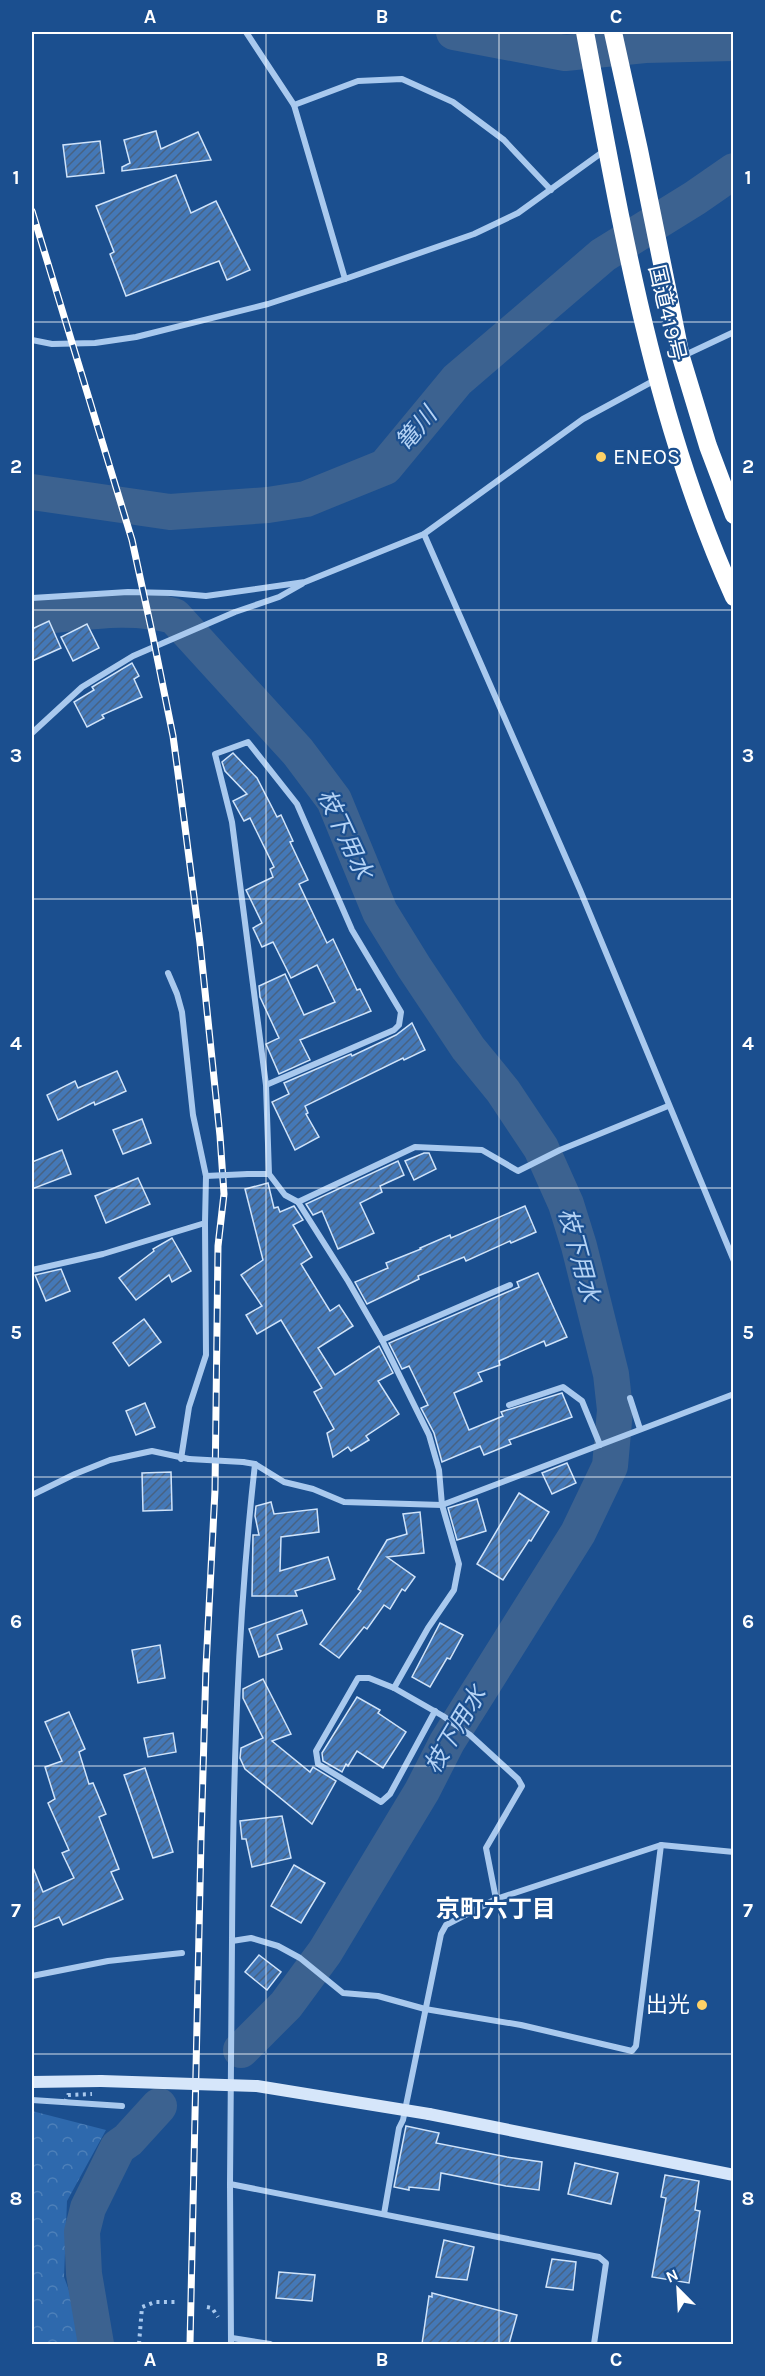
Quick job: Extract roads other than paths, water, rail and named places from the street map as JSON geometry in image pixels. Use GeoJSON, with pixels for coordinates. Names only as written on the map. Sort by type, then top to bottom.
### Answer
{"type":"FeatureCollection","features":[{"type":"Feature","properties":{"kind":"highway","name":"国道419号"},"geometry":{"type":"LineString","coordinates":[[585,32],[651,358],[687,475],[720,567],[734,597]]}},
{"type":"Feature","properties":{"kind":"highway","name":"国道419号"},"geometry":{"type":"LineString","coordinates":[[613,32],[681,357],[708,446],[734,515]]}},
{"type":"Feature","properties":{"kind":"street"},"geometry":{"type":"LineString","coordinates":[[246,32],[294,105],[345,279]]}},
{"type":"Feature","properties":{"kind":"street"},"geometry":{"type":"LineString","coordinates":[[294,105],[358,81],[402,79],[453,102],[504,140],[551,190]]}},
{"type":"Feature","properties":{"kind":"street"},"geometry":{"type":"LineString","coordinates":[[32,340],[52,344],[95,343],[136,338],[268,304],[345,279],[474,234],[518,213],[607,148]]}},
{"type":"Feature","properties":{"kind":"street"},"geometry":{"type":"LineString","coordinates":[[681,357],[734,332]]}},
{"type":"Feature","properties":{"kind":"street"},"geometry":{"type":"LineString","coordinates":[[32,733],[82,687],[133,656],[235,612],[279,597],[304,582],[424,534],[583,419],[658,379]]}},
{"type":"Feature","properties":{"kind":"street"},"geometry":{"type":"LineString","coordinates":[[424,534],[580,890],[734,1261]]}},
{"type":"Feature","properties":{"kind":"street"},"geometry":{"type":"LineString","coordinates":[[32,598],[128,592],[171,592],[206,596],[304,582]]}},
{"type":"Feature","properties":{"kind":"street"},"geometry":{"type":"LineString","coordinates":[[266,1085],[394,1030],[399,1025],[401,1012],[352,930],[297,804],[248,742],[215,754],[232,822],[266,1085],[269,1174],[285,1195],[298,1202],[348,1281],[382,1340],[429,1436],[439,1470],[442,1505],[459,1564],[454,1590],[428,1628],[394,1688]]}},
{"type":"Feature","properties":{"kind":"street"},"geometry":{"type":"LineString","coordinates":[[168,973],[182,1012],[193,1115],[206,1176],[206,1355],[189,1407],[181,1459]]}},
{"type":"Feature","properties":{"kind":"street"},"geometry":{"type":"LineString","coordinates":[[298,1202],[415,1147],[482,1150],[518,1171],[560,1150],[668,1106]]}},
{"type":"Feature","properties":{"kind":"street"},"geometry":{"type":"LineString","coordinates":[[206,1176],[269,1174]]}},
{"type":"Feature","properties":{"kind":"street"},"geometry":{"type":"LineString","coordinates":[[32,1270],[104,1254],[205,1223]]}},
{"type":"Feature","properties":{"kind":"street"},"geometry":{"type":"LineString","coordinates":[[382,1340],[510,1285]]}},
{"type":"Feature","properties":{"kind":"street"},"geometry":{"type":"LineString","coordinates":[[509,1405],[563,1387],[582,1401],[600,1445]]}},
{"type":"Feature","properties":{"kind":"street"},"geometry":{"type":"LineString","coordinates":[[32,1495],[75,1474],[110,1461],[153,1451],[181,1459],[255,1464],[284,1482],[313,1489],[344,1502],[442,1505],[734,1394]]}},
{"type":"Feature","properties":{"kind":"street"},"geometry":{"type":"LineString","coordinates":[[630,1398],[638,1430]]}},
{"type":"Feature","properties":{"kind":"street"},"geometry":{"type":"LineString","coordinates":[[255,1464],[235,1715],[230,2184],[231,2341],[270,2344]]}},
{"type":"Feature","properties":{"kind":"street"},"geometry":{"type":"LineString","coordinates":[[435,1711],[390,1794],[381,1802],[318,1764],[316,1751],[358,1678],[369,1678],[394,1688],[435,1711],[470,1735],[518,1779],[522,1786],[486,1848],[496,1899]]}},
{"type":"Feature","properties":{"kind":"street"},"geometry":{"type":"LineString","coordinates":[[232,1941],[251,1938],[278,1946],[300,1958],[343,1993],[378,1996],[425,2009],[521,2025],[632,2051],[636,2046],[661,1845]]}},
{"type":"Feature","properties":{"kind":"street"},"geometry":{"type":"LineString","coordinates":[[384,2214],[399,2128],[403,2120],[441,1934],[446,1925],[496,1899],[661,1845],[734,1852]]}},
{"type":"Feature","properties":{"kind":"street"},"geometry":{"type":"LineString","coordinates":[[32,1976],[108,1961],[182,1953]]}},
{"type":"Feature","properties":{"kind":"street"},"geometry":{"type":"LineString","coordinates":[[32,2082],[101,2081],[257,2086],[429,2114],[734,2175]]}},
{"type":"Feature","properties":{"kind":"street"},"geometry":{"type":"LineString","coordinates":[[32,2100],[122,2106]]}},
{"type":"Feature","properties":{"kind":"street"},"geometry":{"type":"LineString","coordinates":[[230,2184],[603,2259],[606,2263],[594,2344]]}},
{"type":"Feature","properties":{"kind":"waterway"},"geometry":{"type":"LineString","coordinates":[[454,32],[565,53],[645,45],[734,43]]}},
{"type":"Feature","properties":{"kind":"waterway"},"geometry":{"type":"LineString","coordinates":[[550,32],[555,51]]}},
{"type":"Feature","properties":{"kind":"waterway","name":"篭川"},"geometry":{"type":"LineString","coordinates":[[32,492],[170,512],[268,505],[306,499],[385,467],[457,380],[603,255],[734,171]]}},
{"type":"Feature","properties":{"kind":"waterway","name":"枝下用水"},"geometry":{"type":"LineString","coordinates":[[32,619],[109,610],[142,610],[174,616],[298,752],[334,800],[380,912],[468,1048],[503,1091],[541,1148],[566,1204],[579,1246],[611,1374],[615,1410],[610,1466],[578,1533],[447,1742],[422,1791],[325,1952],[286,2005],[241,2050]]}},
{"type":"Feature","properties":{"kind":"waterway","name":"枝下用水"},"geometry":{"type":"LineString","coordinates":[[96,2344],[84,2274],[82,2232],[88,2208],[118,2147],[128,2140],[159,2106]]}},
{"type":"Feature","properties":{"kind":"railway"},"geometry":{"type":"LineString","coordinates":[[32,211],[132,540],[153,637],[173,736],[180,788],[200,943],[220,1136],[224,1194],[218,1246],[215,1490],[206,1667],[190,2344]]}},
{"type":"Feature","properties":{"kind":"place","name":"ENEOS"},"geometry":{"type":"Point","coordinates":[601,457]}},
{"type":"Feature","properties":{"kind":"place","name":"出光"},"geometry":{"type":"Point","coordinates":[702,2005]}},
{"type":"Feature","properties":{"kind":"district","name":"京町六丁目"},"geometry":{"type":"Point","coordinates":[496,1909]}}]}
